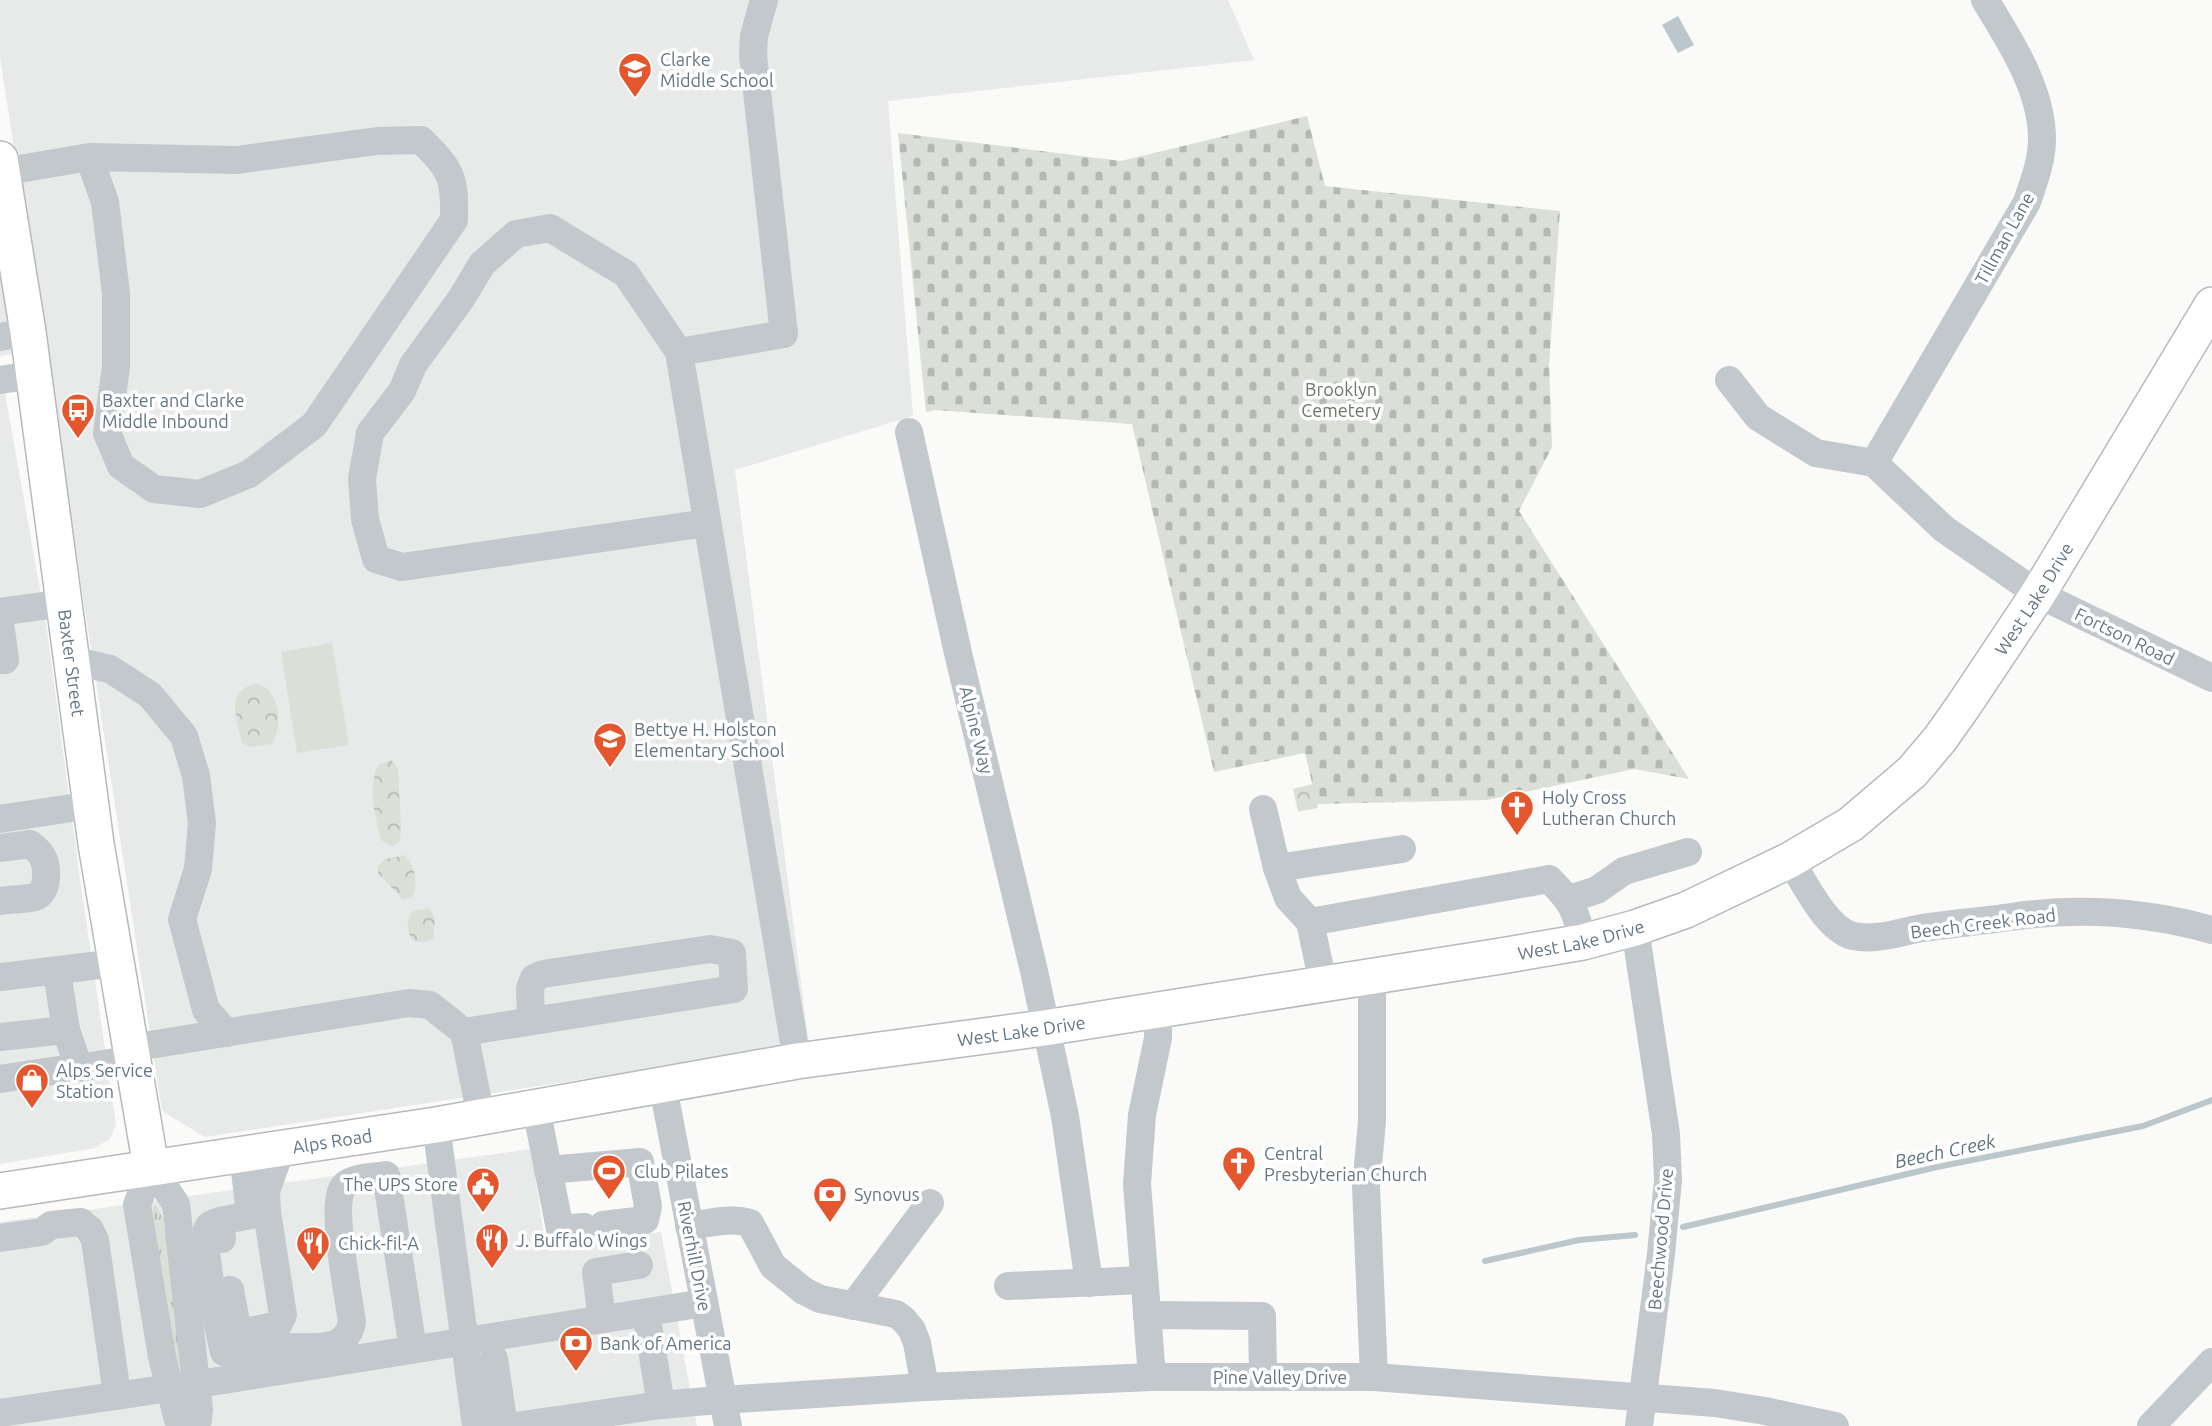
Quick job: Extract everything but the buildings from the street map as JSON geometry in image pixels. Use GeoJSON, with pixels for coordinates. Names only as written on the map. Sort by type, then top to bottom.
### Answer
{"type":"FeatureCollection","features":[{"type":"Feature","properties":{"kind":"main road","name":"Baxter Street"},"geometry":{"type":"LineString","coordinates":[[1,166],[17,377],[64,603],[91,805],[151,1167]]}},
{"type":"Feature","properties":{"kind":"main road","name":"West Lake Drive"},"geometry":{"type":"LineString","coordinates":[[663,1087],[797,1061],[1045,1028],[1583,942],[1686,910],[1790,860],[1851,824],[1912,772],[1940,739],[2038,594],[2212,305]]}},
{"type":"Feature","properties":{"kind":"main road","name":"Alps Road"},"geometry":{"type":"LineString","coordinates":[[0,1191],[436,1125],[663,1087]]}},
{"type":"Feature","properties":{"kind":"street"},"geometry":{"type":"LineString","coordinates":[[679,352],[784,334],[753,55],[754,36],[764,0]]}},
{"type":"Feature","properties":{"kind":"street","name":"Tillman Lane"},"geometry":{"type":"LineString","coordinates":[[1874,463],[2027,202],[2039,164],[2042,137],[2034,93],[2009,40],[1985,0]]}},
{"type":"Feature","properties":{"kind":"street"},"geometry":{"type":"LineString","coordinates":[[1,166],[89,157],[237,160],[377,141],[421,140],[442,161],[455,187],[454,220],[314,425],[249,474],[200,494],[154,489],[121,466],[107,433],[116,367],[116,293],[105,202],[89,157]]}},
{"type":"Feature","properties":{"kind":"street"},"geometry":{"type":"LineString","coordinates":[[707,523],[402,567],[376,559],[365,519],[362,479],[370,433],[402,391],[413,365],[461,299],[482,264],[516,234],[550,228],[626,274],[679,352],[797,1061]]}},
{"type":"Feature","properties":{"kind":"street"},"geometry":{"type":"LineString","coordinates":[[1729,380],[1758,417],[1816,453],[1874,463]]}},
{"type":"Feature","properties":{"kind":"street","name":"Alpine Way"},"geometry":{"type":"LineString","coordinates":[[909,432],[1065,1116],[1089,1283]]}},
{"type":"Feature","properties":{"kind":"street","name":"Fortson Road"},"geometry":{"type":"LineString","coordinates":[[1874,463],[1944,529],[2038,594],[2212,678]]}},
{"type":"Feature","properties":{"kind":"street"},"geometry":{"type":"LineString","coordinates":[[0,612],[64,603]]}},
{"type":"Feature","properties":{"kind":"street"},"geometry":{"type":"LineString","coordinates":[[0,622],[5,660],[0,660]]}},
{"type":"Feature","properties":{"kind":"street"},"geometry":{"type":"LineString","coordinates":[[71,660],[110,669],[140,688],[150,695],[184,736],[196,776],[202,822],[198,869],[182,919],[206,1010],[227,1032]]}},
{"type":"Feature","properties":{"kind":"street"},"geometry":{"type":"LineString","coordinates":[[3,810],[91,805]]}},
{"type":"Feature","properties":{"kind":"street"},"geometry":{"type":"LineString","coordinates":[[1263,809],[1277,868],[1288,898],[1310,922],[1323,984]]}},
{"type":"Feature","properties":{"kind":"street"},"geometry":{"type":"LineString","coordinates":[[0,848],[30,844],[41,853],[46,867],[46,882],[35,897],[0,901]]}},
{"type":"Feature","properties":{"kind":"street"},"geometry":{"type":"LineString","coordinates":[[1277,868],[1402,849]]}},
{"type":"Feature","properties":{"kind":"street"},"geometry":{"type":"LineString","coordinates":[[1569,899],[1597,890],[1624,871],[1688,852]]}},
{"type":"Feature","properties":{"kind":"street","name":"Beech Creek Road"},"geometry":{"type":"LineString","coordinates":[[1790,860],[1834,926],[1852,936],[1886,936],[1922,928],[2040,913],[2132,915],[2177,920],[2212,930]]}},
{"type":"Feature","properties":{"kind":"street"},"geometry":{"type":"LineString","coordinates":[[1310,922],[1549,879],[1569,899],[1577,916],[1583,942]]}},
{"type":"Feature","properties":{"kind":"street","name":"Beechwood Drive"},"geometry":{"type":"LineString","coordinates":[[1635,928],[1666,1134],[1668,1180],[1642,1413]]}},
{"type":"Feature","properties":{"kind":"street"},"geometry":{"type":"LineString","coordinates":[[464,1032],[734,989],[732,953],[710,949],[543,974],[534,978],[530,989],[531,1021]]}},
{"type":"Feature","properties":{"kind":"street"},"geometry":{"type":"LineString","coordinates":[[0,977],[116,963]]}},
{"type":"Feature","properties":{"kind":"street"},"geometry":{"type":"LineString","coordinates":[[57,972],[66,1030],[79,1067]]}},
{"type":"Feature","properties":{"kind":"street"},"geometry":{"type":"LineString","coordinates":[[1372,975],[1372,1121],[1366,1187],[1374,1377]]}},
{"type":"Feature","properties":{"kind":"street"},"geometry":{"type":"LineString","coordinates":[[0,1079],[79,1067],[227,1032],[409,1003],[430,1005],[464,1032],[481,1117]]}},
{"type":"Feature","properties":{"kind":"street"},"geometry":{"type":"LineString","coordinates":[[1152,1377],[1137,1184],[1142,1115],[1158,1038],[1158,1010]]}},
{"type":"Feature","properties":{"kind":"street"},"geometry":{"type":"LineString","coordinates":[[0,1037],[66,1030]]}},
{"type":"Feature","properties":{"kind":"street","name":"Riverhill Drive"},"geometry":{"type":"LineString","coordinates":[[663,1087],[726,1414]]}},
{"type":"Feature","properties":{"kind":"street"},"geometry":{"type":"LineString","coordinates":[[536,1108],[548,1170],[560,1229],[645,1220],[648,1206],[640,1162],[548,1170]]}},
{"type":"Feature","properties":{"kind":"street"},"geometry":{"type":"LineString","coordinates":[[436,1125],[476,1426]]}},
{"type":"Feature","properties":{"kind":"street"},"geometry":{"type":"LineString","coordinates":[[281,1149],[267,1191],[244,1216],[211,1224],[206,1231],[219,1331],[225,1352],[233,1356],[289,1347],[314,1349],[338,1343],[350,1331],[352,1322],[338,1217],[339,1197],[344,1186],[355,1180],[386,1175],[412,1349]]}},
{"type":"Feature","properties":{"kind":"street"},"geometry":{"type":"LineString","coordinates":[[243,1154],[249,1205],[244,1216]]}},
{"type":"Feature","properties":{"kind":"street"},"geometry":{"type":"LineString","coordinates":[[641,1170],[678,1163]]}},
{"type":"Feature","properties":{"kind":"street"},"geometry":{"type":"LineString","coordinates":[[151,1167],[176,1204],[183,1385],[178,1420],[184,1426]]}},
{"type":"Feature","properties":{"kind":"street"},"geometry":{"type":"LineString","coordinates":[[151,1167],[137,1205],[162,1357],[199,1410],[198,1420],[193,1426]]}},
{"type":"Feature","properties":{"kind":"street"},"geometry":{"type":"LineString","coordinates":[[339,1197],[350,1217],[371,1356]]}},
{"type":"Feature","properties":{"kind":"street"},"geometry":{"type":"LineString","coordinates":[[853,1306],[930,1203]]}},
{"type":"Feature","properties":{"kind":"street"},"geometry":{"type":"LineString","coordinates":[[690,1226],[740,1220],[750,1223],[773,1266],[804,1291],[820,1299],[896,1314],[912,1330],[925,1387]]}},
{"type":"Feature","properties":{"kind":"street"},"geometry":{"type":"LineString","coordinates":[[0,1238],[43,1232],[51,1225],[80,1222],[90,1230],[95,1240],[117,1394]]}},
{"type":"Feature","properties":{"kind":"street"},"geometry":{"type":"LineString","coordinates":[[602,1320],[596,1272],[639,1265]]}},
{"type":"Feature","properties":{"kind":"street"},"geometry":{"type":"LineString","coordinates":[[1009,1286],[1143,1280]]}},
{"type":"Feature","properties":{"kind":"street"},"geometry":{"type":"LineString","coordinates":[[0,1413],[704,1303]]}},
{"type":"Feature","properties":{"kind":"street"},"geometry":{"type":"LineString","coordinates":[[646,1313],[661,1405]]}},
{"type":"Feature","properties":{"kind":"street"},"geometry":{"type":"LineString","coordinates":[[1147,1315],[1262,1316],[1263,1377]]}},
{"type":"Feature","properties":{"kind":"street"},"geometry":{"type":"LineString","coordinates":[[495,1359],[504,1426]]}},
{"type":"Feature","properties":{"kind":"street"},"geometry":{"type":"LineString","coordinates":[[2151,1426],[2212,1362]]}},
{"type":"Feature","properties":{"kind":"street","name":"Pine Valley Drive"},"geometry":{"type":"LineString","coordinates":[[514,1426],[661,1405],[726,1414],[925,1387],[1152,1377],[1374,1377],[1642,1413],[1716,1403],[1835,1426]]}},
{"type":"Feature","properties":{"kind":"shaded area"},"geometry":{"type":"Polygon","coordinates":[[[0,0],[1228,0],[1254,60],[888,101],[913,416],[735,470],[809,1045],[205,1137],[162,1111],[0,57],[0,0]]]}},
{"type":"Feature","properties":{"kind":"shaded area"},"geometry":{"type":"Polygon","coordinates":[[[1678,16],[1694,45],[1678,53],[1662,25],[1678,16]]]}},
{"type":"Feature","properties":{"kind":"shaded area"},"geometry":{"type":"Polygon","coordinates":[[[0,271],[14,354],[0,356],[0,271]]]}},
{"type":"Feature","properties":{"kind":"shaded area"},"geometry":{"type":"Polygon","coordinates":[[[0,365],[46,623],[116,1124],[110,1139],[95,1148],[0,1164],[0,365]]]}},
{"type":"Feature","properties":{"kind":"shaded area"},"geometry":{"type":"Polygon","coordinates":[[[531,1149],[546,1248],[661,1232],[697,1426],[0,1426],[0,1222],[531,1149]]]}},
{"type":"Feature","properties":{"kind":"green space","name":"Brooklyn Cemetery"},"geometry":{"type":"Polygon","coordinates":[[[1307,116],[1325,186],[1560,211],[1549,365],[1552,447],[1519,511],[1689,779],[1634,769],[1487,800],[1317,804],[1305,753],[1214,772],[1132,424],[935,410],[926,412],[898,133],[1121,161],[1307,116]]]}},
{"type":"Feature","properties":{"kind":"green space"},"geometry":{"type":"Polygon","coordinates":[[[332,643],[349,745],[297,753],[281,652],[332,643]]]}},
{"type":"Feature","properties":{"kind":"green space"},"geometry":{"type":"Polygon","coordinates":[[[256,684],[264,687],[275,700],[278,729],[271,744],[249,747],[242,743],[235,707],[240,693],[256,684]]]}},
{"type":"Feature","properties":{"kind":"green space"},"geometry":{"type":"Polygon","coordinates":[[[391,760],[398,768],[401,827],[400,841],[392,847],[381,840],[373,793],[378,765],[391,760]]]}},
{"type":"Feature","properties":{"kind":"green space"},"geometry":{"type":"Polygon","coordinates":[[[1313,784],[1318,808],[1298,812],[1293,789],[1313,784]]]}},
{"type":"Feature","properties":{"kind":"green space"},"geometry":{"type":"Polygon","coordinates":[[[405,855],[413,870],[415,887],[412,898],[402,899],[378,873],[378,866],[385,859],[405,855]]]}},
{"type":"Feature","properties":{"kind":"green space"},"geometry":{"type":"Polygon","coordinates":[[[430,909],[435,919],[433,939],[415,942],[408,931],[411,914],[413,910],[430,909]]]}},
{"type":"Feature","properties":{"kind":"green space"},"geometry":{"type":"Polygon","coordinates":[[[156,1205],[163,1219],[181,1330],[180,1365],[175,1366],[152,1220],[153,1206],[156,1205]]]}},
{"type":"Feature","properties":{"kind":"waterway","name":"Beech Creek"},"geometry":{"type":"LineString","coordinates":[[1683,1227],[1937,1167],[2143,1126],[2212,1100]]}},
{"type":"Feature","properties":{"kind":"waterway","name":"Beech Creek"},"geometry":{"type":"LineString","coordinates":[[1485,1261],[1579,1240],[1635,1235]]}},
{"type":"Feature","properties":{"kind":"place","name":"Clarke Middle School"},"geometry":{"type":"Point","coordinates":[635,99]}},
{"type":"Feature","properties":{"kind":"place","name":"Baxter and Clarke Middle Inbound"},"geometry":{"type":"Point","coordinates":[78,440]}},
{"type":"Feature","properties":{"kind":"place","name":"Bettye H. Holston Elementary School"},"geometry":{"type":"Point","coordinates":[610,769]}},
{"type":"Feature","properties":{"kind":"place","name":"Holy Cross Lutheran Church"},"geometry":{"type":"Point","coordinates":[1517,837]}},
{"type":"Feature","properties":{"kind":"place","name":"Alps Service Station"},"geometry":{"type":"Point","coordinates":[32,1110]}},
{"type":"Feature","properties":{"kind":"place","name":"Central Presbyterian Church"},"geometry":{"type":"Point","coordinates":[1239,1193]}},
{"type":"Feature","properties":{"kind":"place","name":"Club Pilates"},"geometry":{"type":"Point","coordinates":[609,1201]}},
{"type":"Feature","properties":{"kind":"place","name":"The UPS Store"},"geometry":{"type":"Point","coordinates":[483,1214]}},
{"type":"Feature","properties":{"kind":"place","name":"Synovus"},"geometry":{"type":"Point","coordinates":[830,1224]}},
{"type":"Feature","properties":{"kind":"place","name":"J. Buffalo Wings"},"geometry":{"type":"Point","coordinates":[492,1270]}},
{"type":"Feature","properties":{"kind":"place","name":"Chick-fil-A"},"geometry":{"type":"Point","coordinates":[313,1273]}},
{"type":"Feature","properties":{"kind":"place","name":"Bank of America"},"geometry":{"type":"Point","coordinates":[576,1373]}}]}
